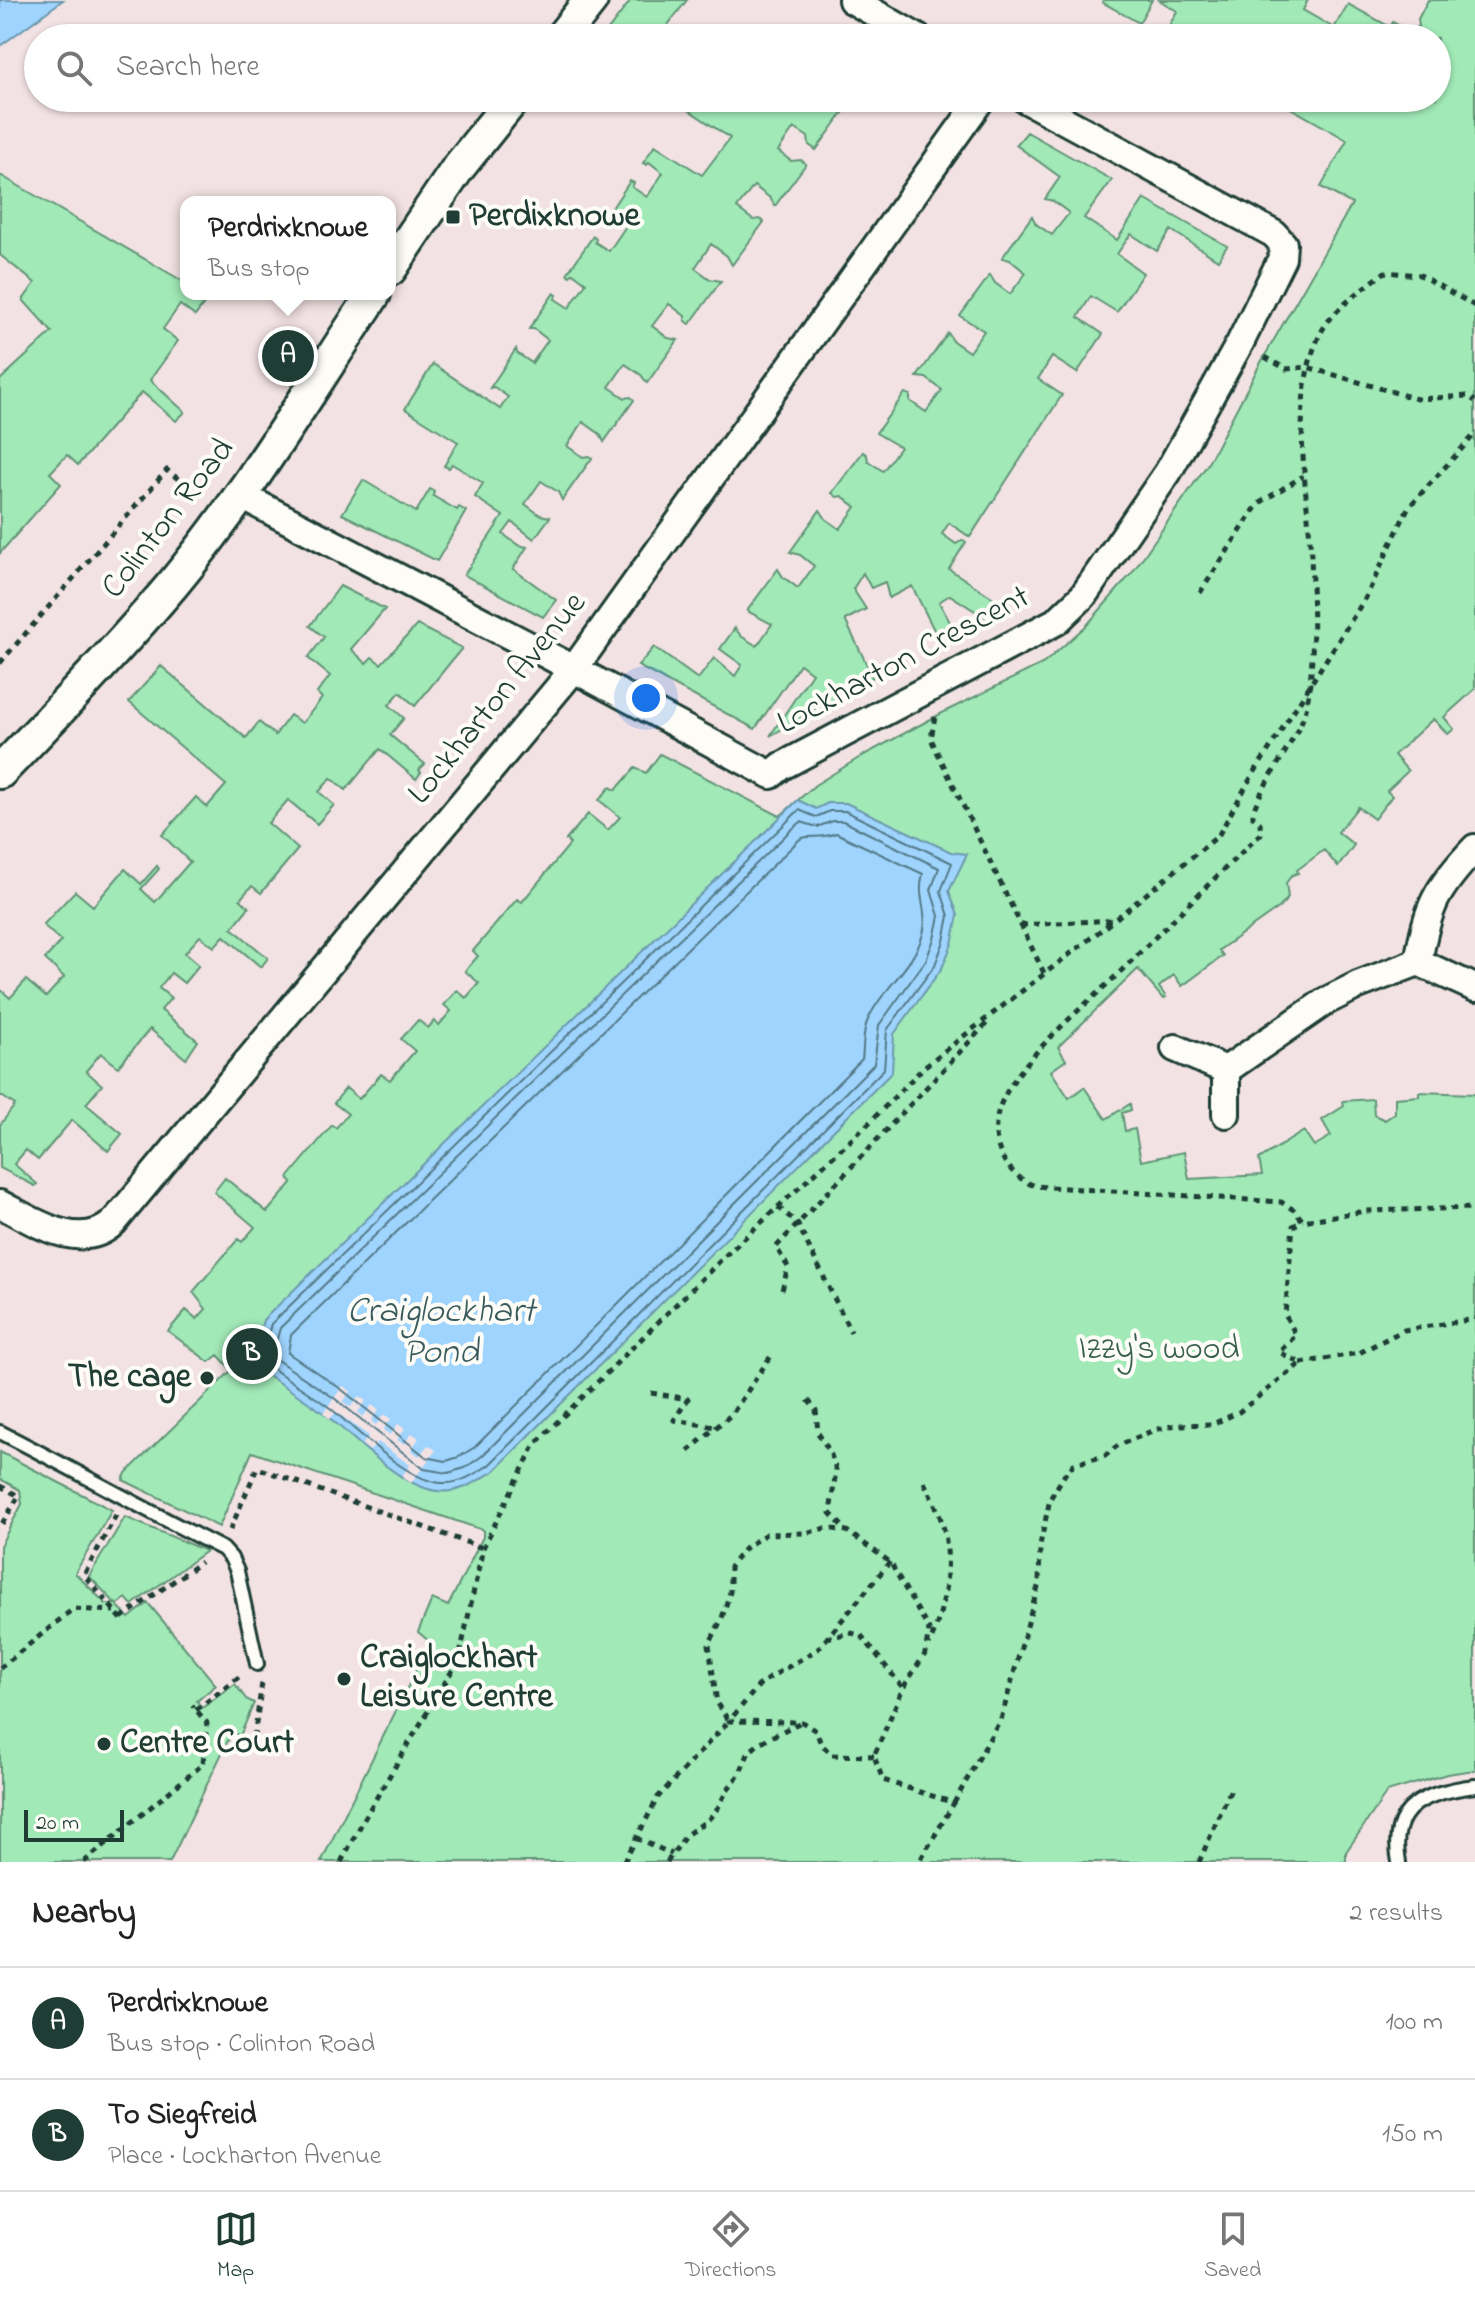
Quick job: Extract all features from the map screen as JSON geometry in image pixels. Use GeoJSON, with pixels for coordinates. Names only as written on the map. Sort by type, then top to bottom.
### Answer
{"type":"FeatureCollection","features":[{"type":"Feature","properties":{"kind":"street"},"geometry":{"type":"LineString","coordinates":[[572,24],[591,0]]}},
{"type":"Feature","properties":{"kind":"street"},"geometry":{"type":"LineString","coordinates":[[852,0],[894,24]]}},
{"type":"Feature","properties":{"kind":"street"},"geometry":{"type":"LineString","coordinates":[[396,260],[458,168],[503,112]]}},
{"type":"Feature","properties":{"kind":"street","name":"Lockharton Avenue"},"geometry":{"type":"LineString","coordinates":[[0,1204],[75,1236],[96,1234],[114,1222],[574,669],[972,112]]}},
{"type":"Feature","properties":{"kind":"street","name":"Lockharton Crescent"},"geometry":{"type":"LineString","coordinates":[[232,505],[574,669],[771,775],[782,766],[1057,621],[1083,596],[1168,472],[1240,343],[1284,251],[1280,239],[1049,112]]}},
{"type":"Feature","properties":{"kind":"street","name":"Colinton Road"},"geometry":{"type":"LineString","coordinates":[[4,761],[174,582],[232,505],[370,300]]}},
{"type":"Feature","properties":{"kind":"street"},"geometry":{"type":"LineString","coordinates":[[1418,962],[1434,899],[1475,848]]}},
{"type":"Feature","properties":{"kind":"street"},"geometry":{"type":"LineString","coordinates":[[1226,1070],[1326,1001],[1418,962],[1475,988]]}},
{"type":"Feature","properties":{"kind":"street"},"geometry":{"type":"LineString","coordinates":[[1175,1048],[1226,1070]]}},
{"type":"Feature","properties":{"kind":"street"},"geometry":{"type":"LineString","coordinates":[[1226,1070],[1226,1114]]}},
{"type":"Feature","properties":{"kind":"lane"},"geometry":{"type":"LineString","coordinates":[[0,1432],[92,1479],[124,1500],[223,1549],[237,1571],[257,1664]]}},
{"type":"Feature","properties":{"kind":"lane"},"geometry":{"type":"LineString","coordinates":[[1399,1862],[1395,1840],[1411,1806],[1441,1791],[1475,1786]]}},
{"type":"Feature","properties":{"kind":"path"},"geometry":{"type":"LineString","coordinates":[[1305,712],[1310,685],[1311,556],[1303,476],[1307,367],[1324,327],[1357,294],[1385,272],[1420,275],[1475,306]]}},
{"type":"Feature","properties":{"kind":"path"},"geometry":{"type":"LineString","coordinates":[[1286,369],[1307,367],[1417,399],[1468,396],[1475,401]]}},
{"type":"Feature","properties":{"kind":"path"},"geometry":{"type":"LineString","coordinates":[[341,1862],[459,1659],[483,1548],[535,1444],[925,1066],[1218,836],[1366,597],[1408,508],[1475,434]]}},
{"type":"Feature","properties":{"kind":"path"},"geometry":{"type":"LineString","coordinates":[[0,663],[167,470],[232,505]]}},
{"type":"Feature","properties":{"kind":"path"},"geometry":{"type":"LineString","coordinates":[[1200,593],[1258,504],[1303,476]]}},
{"type":"Feature","properties":{"kind":"path"},"geometry":{"type":"LineString","coordinates":[[935,714],[931,739],[1044,973]]}},
{"type":"Feature","properties":{"kind":"path"},"geometry":{"type":"LineString","coordinates":[[1021,925],[1114,920]]}},
{"type":"Feature","properties":{"kind":"path"},"geometry":{"type":"LineString","coordinates":[[782,1290],[788,1267],[776,1247],[1001,1009]]}},
{"type":"Feature","properties":{"kind":"path"},"geometry":{"type":"LineString","coordinates":[[778,1207],[797,1223],[851,1332]]}},
{"type":"Feature","properties":{"kind":"path"},"geometry":{"type":"LineString","coordinates":[[1301,1363],[1279,1352],[1296,1335],[1285,1315],[1293,1226],[1303,1221]]}},
{"type":"Feature","properties":{"kind":"path"},"geometry":{"type":"LineString","coordinates":[[919,1862],[1002,1716],[1039,1583],[1040,1545],[1050,1499],[1074,1464],[1105,1456],[1117,1446],[1154,1430],[1176,1425],[1213,1424],[1239,1412],[1301,1363],[1359,1353],[1404,1330],[1475,1319]]}},
{"type":"Feature","properties":{"kind":"path"},"geometry":{"type":"LineString","coordinates":[[688,1451],[732,1414],[771,1356]]}},
{"type":"Feature","properties":{"kind":"path"},"geometry":{"type":"LineString","coordinates":[[651,1393],[688,1399],[674,1420],[716,1428]]}},
{"type":"Feature","properties":{"kind":"path"},"geometry":{"type":"LineString","coordinates":[[808,1400],[816,1410],[818,1433],[830,1452],[836,1470],[830,1513],[847,1531],[890,1562],[929,1630],[925,1654]]}},
{"type":"Feature","properties":{"kind":"path"},"geometry":{"type":"LineString","coordinates":[[124,1500],[84,1575],[122,1620],[223,1549],[257,1468],[483,1548]]}},
{"type":"Feature","properties":{"kind":"path"},"geometry":{"type":"LineString","coordinates":[[924,1482],[941,1518],[946,1537],[947,1565],[939,1623],[925,1654],[903,1688],[874,1756],[883,1780],[954,1803]]}},
{"type":"Feature","properties":{"kind":"path"},"geometry":{"type":"LineString","coordinates":[[0,1486],[19,1496],[0,1527]]}},
{"type":"Feature","properties":{"kind":"path"},"geometry":{"type":"LineString","coordinates":[[729,1721],[717,1704],[709,1645],[730,1592],[730,1567],[746,1547],[766,1534],[805,1533],[826,1528],[847,1531]]}},
{"type":"Feature","properties":{"kind":"path"},"geometry":{"type":"LineString","coordinates":[[624,1862],[658,1797],[761,1683],[818,1649],[890,1562]]}},
{"type":"Feature","properties":{"kind":"path"},"geometry":{"type":"LineString","coordinates":[[0,1668],[73,1609],[115,1611]]}},
{"type":"Feature","properties":{"kind":"path"},"geometry":{"type":"LineString","coordinates":[[826,1638],[851,1633],[861,1635],[903,1688]]}},
{"type":"Feature","properties":{"kind":"path"},"geometry":{"type":"LineString","coordinates":[[254,1737],[263,1685],[257,1664]]}},
{"type":"Feature","properties":{"kind":"path"},"geometry":{"type":"LineString","coordinates":[[84,1862],[203,1764],[207,1723],[194,1708],[236,1679]]}},
{"type":"Feature","properties":{"kind":"path"},"geometry":{"type":"LineString","coordinates":[[729,1721],[802,1722],[816,1731],[821,1744],[832,1755],[874,1756]]}},
{"type":"Feature","properties":{"kind":"path"},"geometry":{"type":"LineString","coordinates":[[667,1862],[686,1835],[708,1820],[718,1808],[749,1752],[761,1742],[802,1722]]}},
{"type":"Feature","properties":{"kind":"path"},"geometry":{"type":"LineString","coordinates":[[1199,1862],[1231,1789]]}},
{"type":"Feature","properties":{"kind":"path"},"geometry":{"type":"LineString","coordinates":[[636,1838],[672,1854]]}},
{"type":"Feature","properties":{"kind":"green space"},"geometry":{"type":"Polygon","coordinates":[[[631,0],[687,0],[669,24],[613,24],[631,0]]]}},
{"type":"Feature","properties":{"kind":"green space"},"geometry":{"type":"Polygon","coordinates":[[[1103,0],[1152,0],[1139,23],[1103,0]]]}},
{"type":"Feature","properties":{"kind":"green space"},"geometry":{"type":"Polygon","coordinates":[[[1159,0],[1308,0],[1303,10],[1327,24],[1170,24],[1177,11],[1159,0]]]}},
{"type":"Feature","properties":{"kind":"green space","name":"Izzy's wood"},"geometry":{"type":"Polygon","coordinates":[[[1428,0],[1475,0],[1475,689],[1444,717],[1454,729],[1448,734],[1433,719],[1394,755],[1408,771],[1387,791],[1392,796],[1374,819],[1358,807],[1338,832],[1354,845],[1338,867],[1324,850],[1297,870],[1298,873],[1286,883],[1288,898],[1280,907],[1219,950],[1223,956],[1182,986],[1174,975],[1159,987],[1166,997],[1163,999],[1138,969],[1058,1047],[1066,1060],[1051,1071],[1069,1098],[1084,1087],[1106,1119],[1130,1104],[1131,1110],[1122,1113],[1125,1131],[1135,1129],[1141,1161],[1184,1152],[1189,1179],[1262,1175],[1259,1159],[1304,1131],[1314,1146],[1331,1136],[1322,1120],[1344,1106],[1343,1101],[1373,1099],[1374,1115],[1385,1120],[1395,1113],[1395,1098],[1419,1096],[1419,1092],[1475,1094],[1475,1770],[1447,1774],[1387,1792],[1346,1852],[1346,1862],[321,1862],[430,1642],[418,1632],[432,1599],[448,1606],[483,1537],[483,1530],[252,1452],[219,1527],[123,1480],[126,1473],[232,1370],[218,1355],[209,1362],[168,1331],[186,1310],[197,1319],[206,1309],[193,1292],[238,1239],[242,1242],[255,1227],[214,1192],[225,1178],[267,1212],[292,1183],[288,1178],[292,1173],[332,1125],[336,1128],[348,1114],[334,1103],[346,1088],[359,1099],[381,1074],[390,1080],[415,1051],[401,1039],[418,1020],[428,1028],[434,1021],[439,1025],[451,1011],[444,1005],[457,990],[466,998],[479,983],[465,971],[478,956],[473,951],[517,899],[522,902],[570,844],[566,840],[588,814],[608,830],[620,817],[599,800],[610,787],[616,790],[635,768],[646,773],[660,754],[780,816],[815,785],[862,756],[1044,663],[1087,625],[1132,573],[1207,465],[1260,364],[1352,204],[1321,187],[1347,140],[1298,112],[1451,112],[1451,24],[1419,24],[1418,19],[1428,0]]]}},
{"type":"Feature","properties":{"kind":"green space"},"geometry":{"type":"Polygon","coordinates":[[[1348,4],[1385,24],[1336,24],[1348,4]]]}},
{"type":"Feature","properties":{"kind":"green space"},"geometry":{"type":"Polygon","coordinates":[[[692,112],[844,112],[816,150],[809,145],[808,137],[794,128],[778,151],[791,161],[801,160],[806,164],[775,206],[754,186],[737,208],[753,220],[764,222],[732,265],[727,256],[711,244],[695,268],[710,279],[721,281],[690,324],[669,304],[652,326],[668,338],[678,340],[647,383],[625,364],[609,387],[634,400],[604,442],[600,434],[583,422],[567,446],[583,457],[592,458],[562,500],[558,492],[541,481],[525,504],[540,515],[550,517],[534,539],[512,522],[503,534],[518,545],[527,547],[513,569],[556,600],[543,617],[464,575],[503,516],[475,497],[483,483],[452,464],[449,468],[444,466],[458,442],[405,409],[433,364],[500,409],[508,397],[494,387],[490,388],[516,349],[532,363],[548,340],[534,329],[529,329],[554,293],[557,295],[555,299],[569,308],[586,283],[573,273],[570,276],[567,274],[593,236],[595,242],[609,251],[626,226],[612,216],[609,219],[606,217],[630,181],[634,183],[632,187],[647,197],[663,173],[649,162],[647,165],[643,163],[655,145],[702,175],[730,138],[692,112]]]}},
{"type":"Feature","properties":{"kind":"green space"},"geometry":{"type":"Polygon","coordinates":[[[1027,132],[1112,180],[1084,218],[1117,240],[1144,199],[1227,246],[1218,260],[1171,230],[1157,251],[1131,234],[1117,254],[1143,273],[1117,312],[1091,296],[1078,317],[1103,334],[1077,373],[1052,357],[1038,379],[1062,395],[970,537],[949,523],[942,534],[956,544],[963,540],[966,542],[949,569],[995,599],[986,618],[950,595],[939,602],[951,624],[935,632],[912,586],[889,598],[885,582],[871,588],[863,573],[853,589],[866,609],[845,620],[873,677],[770,736],[812,673],[800,664],[755,729],[638,666],[654,647],[698,679],[714,658],[735,676],[742,665],[720,649],[735,628],[757,646],[772,624],[747,611],[778,569],[798,588],[814,566],[800,555],[790,552],[820,510],[840,529],[856,507],[842,496],[832,493],[863,452],[868,461],[883,471],[900,447],[876,433],[905,393],[910,395],[910,401],[926,412],[942,390],[926,378],[917,377],[948,333],[953,341],[969,352],[984,331],[960,316],[990,275],[1010,294],[1026,273],[1010,260],[1002,258],[1032,216],[1036,224],[1052,235],[1069,213],[1045,199],[1060,177],[1016,145],[1027,132]]]}},
{"type":"Feature","properties":{"kind":"green space"},"geometry":{"type":"Polygon","coordinates":[[[0,175],[180,280],[180,300],[207,300],[195,316],[180,305],[163,329],[178,341],[150,380],[185,412],[176,421],[142,392],[78,465],[67,455],[50,473],[61,484],[0,553],[0,380],[52,332],[23,300],[35,283],[0,255],[0,175]]]}},
{"type":"Feature","properties":{"kind":"green space"},"geometry":{"type":"Polygon","coordinates":[[[363,480],[416,512],[430,489],[434,491],[433,496],[457,510],[459,507],[466,511],[437,561],[342,514],[363,480]]]}},
{"type":"Feature","properties":{"kind":"green space"},"geometry":{"type":"Polygon","coordinates":[[[340,586],[385,609],[351,649],[366,663],[372,657],[381,664],[417,625],[462,648],[415,706],[400,692],[389,705],[404,718],[390,735],[425,764],[419,770],[421,772],[416,779],[380,749],[346,790],[331,778],[319,792],[334,805],[317,824],[288,800],[268,823],[298,849],[261,893],[252,886],[240,899],[249,907],[232,928],[268,958],[261,967],[224,936],[214,947],[200,936],[185,953],[199,965],[184,983],[171,973],[159,988],[171,998],[161,1010],[198,1041],[186,1059],[150,1029],[118,1067],[101,1053],[86,1071],[102,1085],[86,1104],[122,1134],[108,1151],[72,1120],[38,1160],[26,1150],[14,1164],[37,1184],[35,1186],[0,1168],[0,1125],[15,1105],[0,1095],[0,989],[10,998],[26,980],[46,997],[64,977],[45,959],[61,941],[43,925],[75,891],[93,906],[125,869],[141,884],[157,866],[159,869],[141,889],[155,902],[190,862],[162,835],[196,797],[207,807],[226,785],[129,702],[161,666],[246,738],[259,722],[275,735],[290,715],[302,723],[322,698],[317,693],[330,676],[308,658],[324,637],[310,626],[340,586]]]}},
{"type":"Feature","properties":{"kind":"green space","name":"Centre Court"},"geometry":{"type":"Polygon","coordinates":[[[0,1452],[112,1510],[75,1573],[106,1604],[116,1604],[89,1576],[125,1517],[206,1551],[132,1605],[126,1598],[117,1605],[129,1618],[148,1603],[216,1685],[197,1701],[202,1708],[235,1684],[246,1699],[254,1703],[240,1736],[232,1732],[170,1862],[0,1862],[0,1546],[22,1504],[20,1490],[0,1479],[0,1452]]]}},
{"type":"Feature","properties":{"kind":"water"},"geometry":{"type":"Polygon","coordinates":[[[0,0],[63,0],[30,24],[24,24],[24,28],[0,46],[0,0]]]}},
{"type":"Feature","properties":{"kind":"water","name":"Craiglockhart Pond"},"geometry":{"type":"Polygon","coordinates":[[[798,800],[816,809],[828,803],[846,803],[951,852],[967,854],[949,891],[958,915],[952,944],[942,968],[894,1034],[892,1072],[494,1471],[453,1491],[437,1491],[408,1480],[378,1460],[326,1415],[260,1370],[257,1343],[263,1320],[798,800]]]}},
{"type":"Feature","properties":{"kind":"pier"},"geometry":{"type":"Polygon","coordinates":[[[343,1386],[351,1391],[343,1402],[351,1407],[359,1396],[366,1401],[358,1412],[363,1417],[372,1405],[379,1410],[371,1421],[376,1425],[384,1414],[391,1419],[383,1430],[390,1435],[398,1424],[405,1429],[397,1440],[404,1444],[412,1433],[419,1438],[411,1450],[419,1456],[428,1445],[436,1450],[411,1483],[402,1476],[410,1465],[378,1442],[370,1451],[362,1445],[369,1436],[336,1412],[330,1419],[323,1413],[343,1386]]]}},
{"type":"Feature","properties":{"kind":"place","name":"Perdixknowe"},"geometry":{"type":"Point","coordinates":[453,217]}},
{"type":"Feature","properties":{"kind":"place","name":"Perdrixknowe"},"geometry":{"type":"Point","coordinates":[288,356]}},
{"type":"Feature","properties":{"kind":"place","name":"To Siegfreid"},"geometry":{"type":"Point","coordinates":[252,1354]}},
{"type":"Feature","properties":{"kind":"place","name":"The cage"},"geometry":{"type":"Point","coordinates":[207,1378]}},
{"type":"Feature","properties":{"kind":"place","name":"Craiglockhart Leisure Centre"},"geometry":{"type":"Point","coordinates":[344,1679]}},
{"type":"Feature","properties":{"kind":"place","name":"Centre Court"},"geometry":{"type":"Point","coordinates":[104,1744]}}]}
